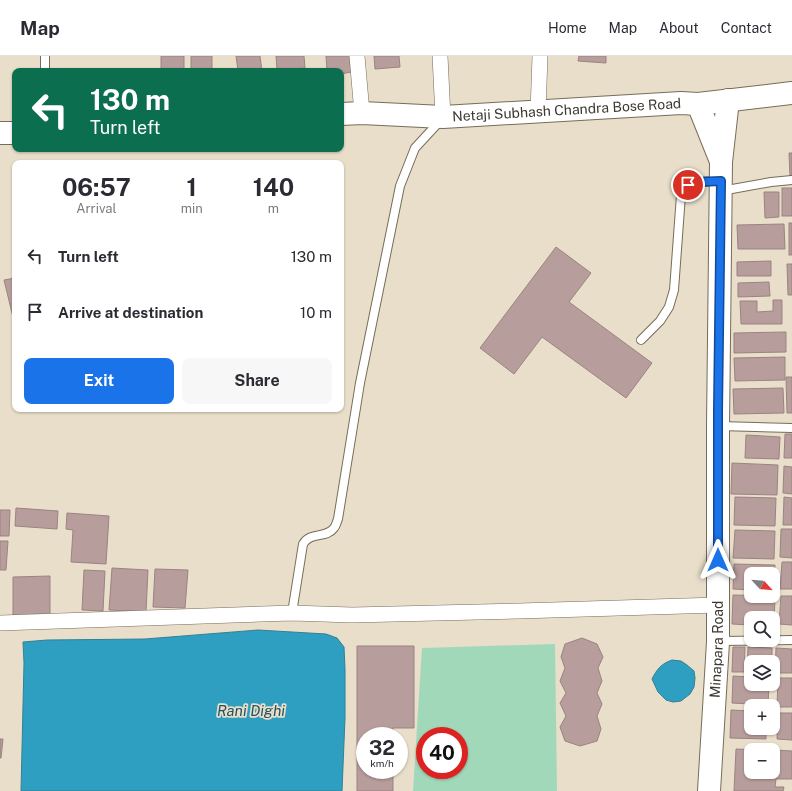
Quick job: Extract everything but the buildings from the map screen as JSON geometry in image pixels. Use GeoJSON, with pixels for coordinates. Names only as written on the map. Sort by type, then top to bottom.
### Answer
{"type":"FeatureCollection","features":[{"type":"Feature","properties":{"kind":"street"},"geometry":{"type":"LineString","coordinates":[[351,114],[357,56]]}},
{"type":"Feature","properties":{"kind":"street"},"geometry":{"type":"LineString","coordinates":[[440,56],[443,117]]}},
{"type":"Feature","properties":{"kind":"street"},"geometry":{"type":"LineString","coordinates":[[538,112],[540,56]]}},
{"type":"Feature","properties":{"kind":"street","name":"Netaji Subhash Chandra Bose Road"},"geometry":{"type":"LineString","coordinates":[[351,114],[443,117],[681,103],[698,104],[792,93]]}},
{"type":"Feature","properties":{"kind":"street","name":"Minapara Road"},"geometry":{"type":"LineString","coordinates":[[709,791],[718,642],[718,426],[721,178],[728,100]]}},
{"type":"Feature","properties":{"kind":"street"},"geometry":{"type":"LineString","coordinates":[[698,104],[721,178]]}},
{"type":"Feature","properties":{"kind":"street"},"geometry":{"type":"LineString","coordinates":[[0,133],[12,133]]}},
{"type":"Feature","properties":{"kind":"street"},"geometry":{"type":"LineString","coordinates":[[0,623],[292,613],[352,615],[718,605]]}},
{"type":"Feature","properties":{"kind":"lane"},"geometry":{"type":"LineString","coordinates":[[45,56],[45,68]]}},
{"type":"Feature","properties":{"kind":"lane"},"geometry":{"type":"LineString","coordinates":[[292,613],[303,544],[306,539],[324,534],[334,528],[338,519],[360,383],[400,186],[415,148],[443,117]]}},
{"type":"Feature","properties":{"kind":"lane"},"geometry":{"type":"LineString","coordinates":[[641,340],[660,321],[669,307],[674,290],[681,195],[688,185],[721,178],[771,182],[792,180]]}},
{"type":"Feature","properties":{"kind":"lane"},"geometry":{"type":"LineString","coordinates":[[718,426],[792,428]]}},
{"type":"Feature","properties":{"kind":"lane"},"geometry":{"type":"LineString","coordinates":[[718,642],[792,640]]}},
{"type":"Feature","properties":{"kind":"green space"},"geometry":{"type":"Polygon","coordinates":[[[555,644],[557,791],[413,791],[416,743],[416,779],[468,779],[468,727],[417,727],[422,648],[555,644]]]}},
{"type":"Feature","properties":{"kind":"water","name":"Rani Dighi"},"geometry":{"type":"Polygon","coordinates":[[[258,630],[326,634],[337,638],[344,647],[345,718],[342,791],[21,791],[24,663],[23,642],[47,640],[145,639],[258,630]]]}},
{"type":"Feature","properties":{"kind":"water"},"geometry":{"type":"Polygon","coordinates":[[[672,660],[681,661],[687,665],[694,671],[695,678],[694,687],[690,694],[681,701],[673,702],[666,700],[658,692],[652,679],[660,667],[672,660]]]}},
{"type":"Feature","properties":{"kind":"route"},"geometry":{"type":"LineString","coordinates":[[688,185],[697,182],[721,181],[718,560]]}}]}
